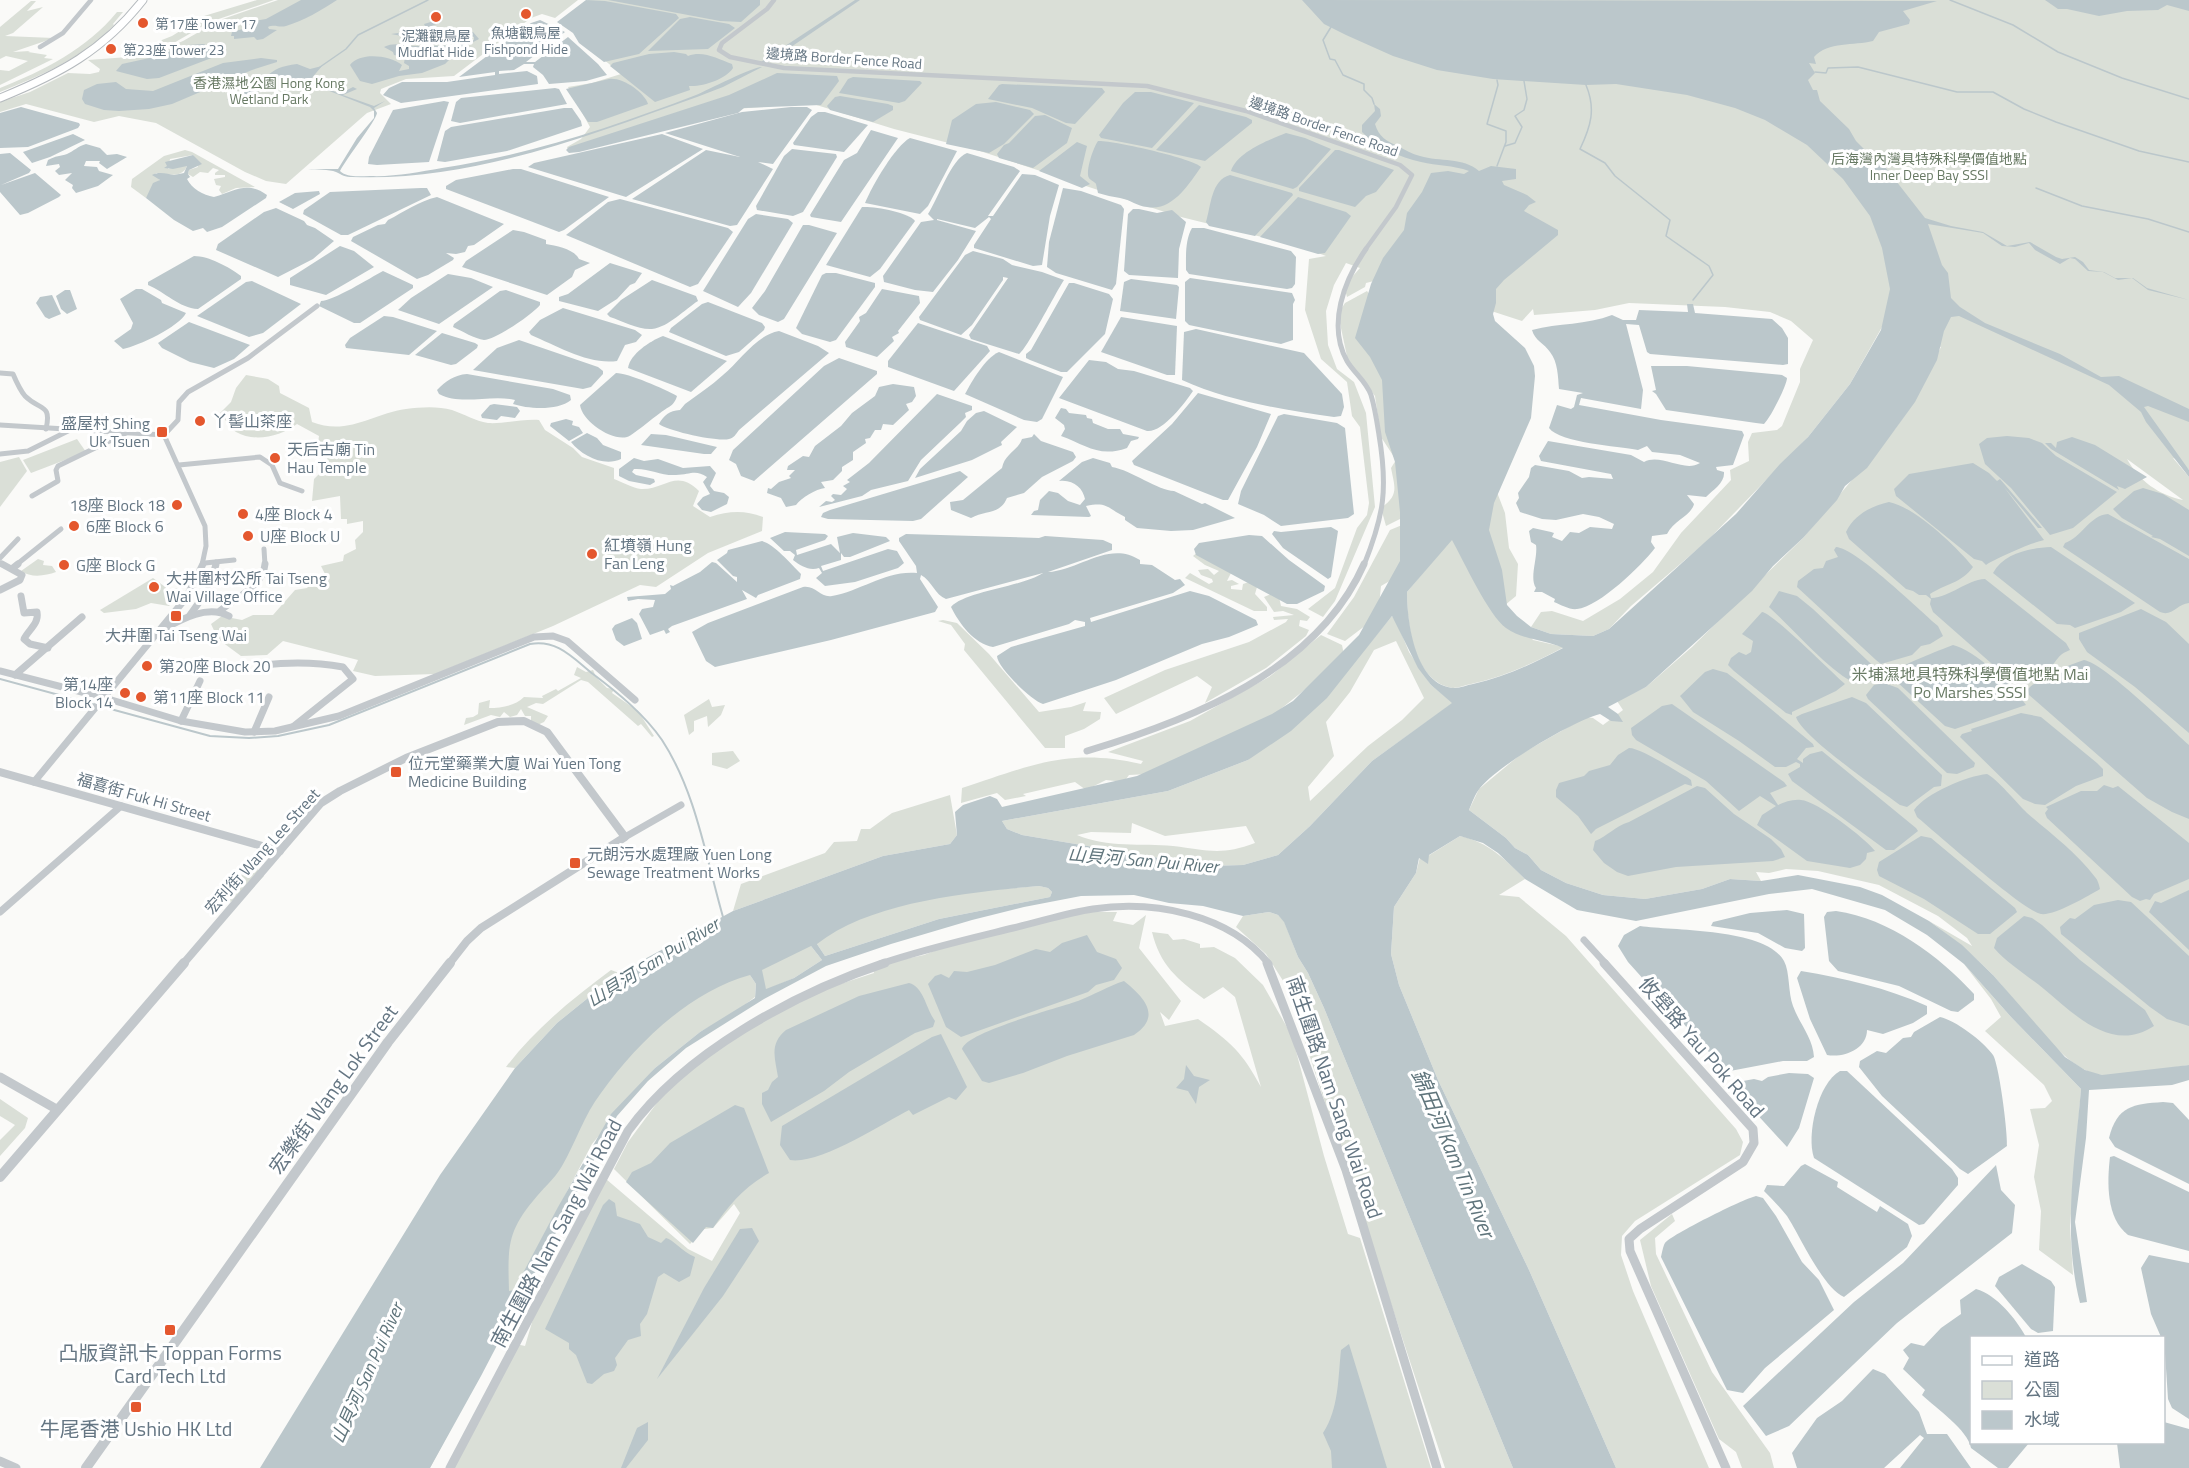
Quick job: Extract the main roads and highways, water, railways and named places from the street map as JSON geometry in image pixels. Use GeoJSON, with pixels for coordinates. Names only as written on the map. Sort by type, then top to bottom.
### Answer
{"type":"FeatureCollection","features":[{"type":"Feature","properties":{"kind":"main road"},"geometry":{"type":"LineString","coordinates":[[0,97],[47,74],[97,43],[111,32],[136,0]]}},
{"type":"Feature","properties":{"kind":"main road"},"geometry":{"type":"LineString","coordinates":[[0,97],[25,88],[69,66],[104,44],[124,26],[143,0]]}},
{"type":"Feature","properties":{"kind":"water"},"geometry":{"type":"Polygon","coordinates":[[[301,0],[337,0],[292,24],[268,27],[277,30],[263,39],[257,40],[254,37],[234,39],[234,36],[231,36],[232,32],[230,32],[257,26],[241,25],[242,23],[266,19],[301,0]]]}},
{"type":"Feature","properties":{"kind":"water"},"geometry":{"type":"Polygon","coordinates":[[[586,0],[605,1],[676,14],[679,18],[639,54],[604,62],[579,43],[573,33],[557,22],[586,0]]]}},
{"type":"Feature","properties":{"kind":"water"},"geometry":{"type":"Polygon","coordinates":[[[608,0],[760,0],[760,5],[741,22],[720,21],[608,0]]]}},
{"type":"Feature","properties":{"kind":"water"},"geometry":{"type":"Polygon","coordinates":[[[855,0],[860,0],[766,64],[761,62],[855,0]]]}},
{"type":"Feature","properties":{"kind":"water"},"geometry":{"type":"Polygon","coordinates":[[[1302,0],[1937,1],[1903,11],[1910,20],[1909,24],[1879,32],[1873,41],[1826,48],[1814,57],[1816,64],[1809,63],[1815,73],[1808,80],[1813,90],[1817,90],[1820,101],[1849,129],[1866,151],[1883,161],[1882,163],[1925,218],[1983,232],[2007,246],[2030,242],[2062,259],[2075,257],[2089,270],[2104,272],[2115,278],[2132,278],[2118,280],[2103,272],[2088,271],[2075,259],[2070,258],[2060,264],[2035,250],[2029,243],[2015,247],[2002,246],[1983,233],[1928,224],[1942,265],[1948,273],[1951,298],[1960,307],[1985,323],[2060,354],[2101,377],[2119,376],[2189,409],[2189,422],[2148,406],[2144,407],[2189,470],[2189,477],[2146,422],[2141,412],[2109,385],[1959,316],[1951,317],[1944,331],[1937,360],[1915,402],[1867,468],[1845,486],[1837,500],[1752,591],[1646,687],[1608,707],[1618,714],[1623,722],[1611,721],[1600,714],[1554,735],[1489,779],[1478,790],[1469,810],[1506,838],[1515,848],[1528,855],[1541,870],[1566,883],[1603,895],[1645,899],[1702,889],[1730,879],[1761,881],[1798,875],[1860,887],[1882,895],[1929,921],[1962,945],[1993,975],[2065,1057],[2085,1070],[2102,1075],[2189,1065],[2189,1080],[2172,1085],[2089,1090],[2086,1138],[2075,1222],[2087,1302],[2080,1303],[2072,1250],[2071,1223],[2073,1170],[2081,1089],[2011,1017],[1964,964],[1927,935],[1885,910],[1812,889],[1769,894],[1636,921],[1577,910],[1525,879],[1498,853],[1483,843],[1460,836],[1429,855],[1428,864],[1419,858],[1416,873],[1394,907],[1391,954],[1399,985],[1438,1080],[1529,1270],[1616,1468],[1513,1468],[1324,1008],[1298,957],[1284,922],[1278,915],[1269,912],[1243,916],[1203,906],[1169,903],[1134,895],[1081,896],[1024,907],[891,944],[826,966],[764,999],[686,1048],[648,1081],[617,1116],[481,1376],[430,1468],[260,1468],[440,1175],[515,1068],[557,1023],[619,973],[733,911],[883,856],[950,844],[957,835],[955,812],[963,805],[990,796],[997,799],[1002,807],[1137,776],[1272,714],[1293,701],[1359,635],[1400,561],[1400,512],[1395,462],[1385,432],[1382,380],[1370,357],[1355,338],[1371,284],[1383,258],[1404,230],[1407,213],[1422,192],[1431,173],[1448,171],[1464,174],[1469,171],[1413,160],[1397,155],[1375,143],[1362,132],[1362,125],[1375,111],[1374,104],[1380,109],[1381,116],[1375,124],[1381,135],[1411,153],[1428,158],[1451,160],[1479,171],[1491,166],[1516,169],[1516,179],[1502,181],[1504,185],[1527,195],[1536,202],[1524,211],[1558,230],[1558,235],[1496,289],[1493,314],[1495,321],[1525,348],[1534,366],[1531,418],[1494,503],[1489,530],[1502,570],[1507,605],[1531,627],[1551,634],[1593,636],[1609,629],[1736,514],[1780,464],[1808,437],[1850,384],[1881,330],[1890,289],[1882,248],[1870,216],[1843,179],[1807,145],[1765,120],[1735,108],[1687,95],[1616,84],[1586,85],[1493,79],[1437,70],[1393,56],[1324,24],[1302,0]],[[1452,540],[1407,592],[1409,619],[1416,650],[1422,665],[1441,685],[1457,688],[1496,678],[1563,648],[1520,635],[1499,622],[1484,600],[1452,540]],[[1392,616],[1327,698],[1291,731],[1248,760],[1168,791],[1002,821],[1007,829],[1022,835],[1207,866],[1243,865],[1278,855],[1310,826],[1372,761],[1452,703],[1431,685],[1418,668],[1392,616]],[[1039,886],[923,901],[893,908],[839,929],[817,944],[825,956],[939,919],[1050,897],[1052,892],[1048,888],[1039,886]],[[811,946],[762,970],[766,989],[794,978],[822,960],[811,946]],[[750,975],[706,994],[666,1022],[648,1038],[615,1074],[595,1101],[559,1171],[524,1212],[513,1233],[509,1253],[509,1291],[514,1290],[611,1114],[655,1068],[700,1032],[755,998],[756,984],[750,975]]]}},
{"type":"Feature","properties":{"kind":"water"},"geometry":{"type":"Polygon","coordinates":[[[2045,0],[2189,0],[2189,11],[2167,5],[2158,10],[2127,11],[2099,16],[2058,9],[2045,0]]]}},
{"type":"Feature","properties":{"kind":"water"},"geometry":{"type":"Polygon","coordinates":[[[690,17],[729,24],[735,28],[708,49],[648,51],[680,19],[690,17]]]}},
{"type":"Feature","properties":{"kind":"water"},"geometry":{"type":"Polygon","coordinates":[[[540,20],[565,32],[526,62],[535,62],[568,37],[607,75],[586,81],[549,84],[533,67],[534,64],[524,64],[514,70],[499,71],[499,74],[527,71],[537,76],[538,84],[401,103],[383,95],[389,88],[402,82],[447,82],[495,75],[495,72],[459,77],[531,23],[540,20]]]}},
{"type":"Feature","properties":{"kind":"water"},"geometry":{"type":"Polygon","coordinates":[[[434,21],[441,22],[424,29],[445,30],[453,33],[473,32],[479,39],[460,49],[445,64],[422,73],[399,76],[372,84],[360,81],[350,65],[361,58],[382,57],[402,65],[399,71],[409,69],[409,66],[404,63],[405,57],[394,55],[384,47],[388,45],[446,46],[474,40],[474,37],[465,34],[448,35],[429,32],[407,37],[391,34],[419,30],[425,26],[424,24],[434,21]]]}},
{"type":"Feature","properties":{"kind":"water"},"geometry":{"type":"Polygon","coordinates":[[[203,44],[217,48],[222,54],[159,78],[147,79],[116,71],[122,64],[154,57],[188,45],[203,44]]]}},
{"type":"Feature","properties":{"kind":"water"},"geometry":{"type":"Polygon","coordinates":[[[674,52],[688,56],[699,54],[710,56],[732,64],[733,68],[714,82],[689,86],[690,90],[655,102],[610,66],[613,63],[649,54],[674,52]]]}},
{"type":"Feature","properties":{"kind":"water"},"geometry":{"type":"Polygon","coordinates":[[[261,58],[277,60],[277,62],[252,70],[172,104],[149,109],[119,111],[104,110],[85,104],[82,99],[84,90],[97,84],[116,82],[126,89],[153,91],[223,63],[261,58]]]}},
{"type":"Feature","properties":{"kind":"water"},"geometry":{"type":"Polygon","coordinates":[[[297,64],[310,69],[322,66],[311,79],[339,94],[353,87],[357,89],[343,95],[374,106],[385,101],[374,108],[377,113],[375,117],[340,171],[346,175],[358,176],[415,173],[540,147],[665,107],[750,70],[762,67],[723,87],[697,97],[614,127],[528,154],[441,172],[397,177],[352,177],[330,170],[308,169],[338,169],[357,138],[374,118],[374,111],[370,107],[309,83],[284,84],[226,100],[247,91],[282,84],[281,80],[272,81],[265,78],[279,68],[297,64]]]}},
{"type":"Feature","properties":{"kind":"water"},"geometry":{"type":"Polygon","coordinates":[[[777,73],[837,76],[839,81],[821,105],[744,108],[738,113],[579,152],[569,153],[566,150],[569,147],[729,95],[777,73]]]}},
{"type":"Feature","properties":{"kind":"water"},"geometry":{"type":"Polygon","coordinates":[[[853,77],[920,81],[922,83],[905,101],[899,103],[839,93],[848,79],[853,77]]]}},
{"type":"Feature","properties":{"kind":"water"},"geometry":{"type":"Polygon","coordinates":[[[609,79],[620,80],[632,86],[646,99],[648,104],[597,122],[588,122],[566,89],[609,79]]]}},
{"type":"Feature","properties":{"kind":"water"},"geometry":{"type":"Polygon","coordinates":[[[1002,84],[1102,88],[1105,92],[1075,124],[1066,123],[1032,108],[988,99],[1002,84]]]}},
{"type":"Feature","properties":{"kind":"water"},"geometry":{"type":"Polygon","coordinates":[[[559,89],[567,104],[460,123],[451,121],[456,102],[461,98],[559,89]]]}},
{"type":"Feature","properties":{"kind":"water"},"geometry":{"type":"Polygon","coordinates":[[[1135,92],[1151,92],[1194,103],[1152,148],[1101,138],[1099,135],[1123,103],[1135,92]]]}},
{"type":"Feature","properties":{"kind":"water"},"geometry":{"type":"Polygon","coordinates":[[[835,97],[888,104],[893,106],[893,110],[873,122],[830,110],[827,106],[835,97]]]}},
{"type":"Feature","properties":{"kind":"water"},"geometry":{"type":"Polygon","coordinates":[[[449,102],[429,162],[368,164],[369,157],[393,110],[449,102]]]}},
{"type":"Feature","properties":{"kind":"water"},"geometry":{"type":"Polygon","coordinates":[[[996,102],[1030,110],[1034,114],[1004,144],[989,153],[946,144],[952,120],[976,104],[996,102]]]}},
{"type":"Feature","properties":{"kind":"water"},"geometry":{"type":"Polygon","coordinates":[[[1199,105],[1246,117],[1252,120],[1252,123],[1205,161],[1156,150],[1199,105]]]}},
{"type":"Feature","properties":{"kind":"water"},"geometry":{"type":"Polygon","coordinates":[[[21,107],[80,125],[78,128],[28,147],[0,148],[0,113],[21,107]]]}},
{"type":"Feature","properties":{"kind":"water"},"geometry":{"type":"Polygon","coordinates":[[[807,107],[812,110],[773,164],[758,162],[773,169],[737,225],[730,226],[632,199],[706,150],[740,157],[665,133],[742,112],[807,107]]]}},
{"type":"Feature","properties":{"kind":"water"},"geometry":{"type":"Polygon","coordinates":[[[572,108],[582,126],[507,151],[445,162],[437,161],[445,131],[451,127],[572,108]]]}},
{"type":"Feature","properties":{"kind":"water"},"geometry":{"type":"Polygon","coordinates":[[[818,112],[868,125],[844,152],[794,145],[793,143],[811,117],[818,112]]]}},
{"type":"Feature","properties":{"kind":"water"},"geometry":{"type":"Polygon","coordinates":[[[1045,115],[1072,128],[1067,143],[1033,168],[999,158],[997,154],[1004,145],[1009,143],[1035,116],[1045,115]]]}},
{"type":"Feature","properties":{"kind":"water"},"geometry":{"type":"Polygon","coordinates":[[[871,130],[898,138],[841,222],[811,217],[810,215],[844,160],[857,153],[871,130]]]}},
{"type":"Feature","properties":{"kind":"water"},"geometry":{"type":"Polygon","coordinates":[[[1286,133],[1331,149],[1297,187],[1293,189],[1231,171],[1234,164],[1247,152],[1286,133]]]}},
{"type":"Feature","properties":{"kind":"water"},"geometry":{"type":"Polygon","coordinates":[[[73,134],[85,140],[50,157],[32,163],[23,152],[73,134]]]}},
{"type":"Feature","properties":{"kind":"water"},"geometry":{"type":"Polygon","coordinates":[[[662,134],[703,149],[626,197],[528,167],[534,163],[662,134]]]}},
{"type":"Feature","properties":{"kind":"water"},"geometry":{"type":"Polygon","coordinates":[[[910,138],[957,151],[928,206],[920,214],[865,203],[891,158],[910,138]]]}},
{"type":"Feature","properties":{"kind":"water"},"geometry":{"type":"Polygon","coordinates":[[[1098,141],[1184,159],[1201,167],[1172,201],[1156,207],[1143,206],[1098,193],[1096,184],[1088,175],[1088,170],[1098,141]]]}},
{"type":"Feature","properties":{"kind":"water"},"geometry":{"type":"Polygon","coordinates":[[[1077,142],[1087,146],[1080,176],[1090,184],[1082,188],[1039,171],[1077,142]]]}},
{"type":"Feature","properties":{"kind":"water"},"geometry":{"type":"Polygon","coordinates":[[[86,144],[100,148],[107,155],[117,154],[127,157],[107,169],[99,163],[100,161],[86,161],[84,166],[97,167],[99,171],[113,175],[98,186],[76,193],[72,188],[73,185],[65,180],[72,173],[59,175],[55,171],[60,167],[59,164],[46,166],[48,160],[67,154],[86,144]]]}},
{"type":"Feature","properties":{"kind":"water"},"geometry":{"type":"Polygon","coordinates":[[[792,149],[836,154],[837,157],[803,212],[793,216],[757,210],[756,206],[784,156],[792,149]]]}},
{"type":"Feature","properties":{"kind":"water"},"geometry":{"type":"Polygon","coordinates":[[[1335,150],[1394,170],[1376,192],[1366,196],[1355,207],[1299,191],[1299,188],[1335,150]]]}},
{"type":"Feature","properties":{"kind":"water"},"geometry":{"type":"Polygon","coordinates":[[[10,153],[31,170],[1,185],[35,173],[61,195],[20,215],[0,192],[0,154],[10,153]]]}},
{"type":"Feature","properties":{"kind":"water"},"geometry":{"type":"Polygon","coordinates":[[[967,153],[1014,167],[1020,171],[988,216],[993,216],[1022,174],[1035,175],[1059,185],[1050,216],[1042,265],[1033,266],[974,248],[991,219],[989,217],[975,228],[937,219],[976,231],[958,260],[933,292],[884,282],[883,276],[921,222],[934,220],[928,214],[950,171],[967,153]]]}},
{"type":"Feature","properties":{"kind":"water"},"geometry":{"type":"Polygon","coordinates":[[[193,155],[202,164],[189,170],[190,177],[187,179],[198,191],[214,197],[242,188],[254,188],[267,195],[266,198],[222,227],[207,232],[203,228],[193,231],[174,220],[146,198],[153,183],[160,180],[152,175],[184,173],[187,166],[164,168],[167,166],[165,162],[193,155]]]}},
{"type":"Feature","properties":{"kind":"water"},"geometry":{"type":"Polygon","coordinates":[[[521,169],[609,197],[559,232],[446,189],[446,186],[456,180],[521,169]]]}},
{"type":"Feature","properties":{"kind":"water"},"geometry":{"type":"Polygon","coordinates":[[[1230,175],[1293,195],[1255,236],[1209,226],[1206,222],[1215,188],[1219,182],[1230,175]]]}},
{"type":"Feature","properties":{"kind":"water"},"geometry":{"type":"Polygon","coordinates":[[[427,188],[431,195],[348,235],[341,235],[303,214],[304,210],[330,192],[427,188]]]}},
{"type":"Feature","properties":{"kind":"water"},"geometry":{"type":"Polygon","coordinates":[[[1063,188],[1081,191],[1121,205],[1124,209],[1116,284],[1112,290],[1056,273],[1047,267],[1049,242],[1063,188]]]}},
{"type":"Feature","properties":{"kind":"water"},"geometry":{"type":"Polygon","coordinates":[[[319,191],[320,194],[293,209],[279,202],[295,193],[319,191]]]}},
{"type":"Feature","properties":{"kind":"water"},"geometry":{"type":"Polygon","coordinates":[[[437,197],[504,224],[474,245],[468,246],[465,252],[446,253],[454,258],[453,260],[417,279],[351,241],[353,237],[385,224],[412,207],[437,197]]]}},
{"type":"Feature","properties":{"kind":"water"},"geometry":{"type":"Polygon","coordinates":[[[1298,197],[1346,212],[1351,216],[1325,253],[1318,254],[1260,237],[1298,197]]]}},
{"type":"Feature","properties":{"kind":"water"},"geometry":{"type":"Polygon","coordinates":[[[620,199],[728,228],[733,232],[698,284],[690,287],[566,235],[608,202],[620,199]]]}},
{"type":"Feature","properties":{"kind":"water"},"geometry":{"type":"Polygon","coordinates":[[[862,207],[898,212],[915,221],[880,269],[870,277],[826,265],[862,207]]]}},
{"type":"Feature","properties":{"kind":"water"},"geometry":{"type":"Polygon","coordinates":[[[276,208],[304,221],[334,241],[313,259],[278,277],[216,250],[218,244],[264,212],[276,208]]]}},
{"type":"Feature","properties":{"kind":"water"},"geometry":{"type":"Polygon","coordinates":[[[1133,209],[1157,213],[1172,210],[1186,222],[1179,249],[1178,278],[1129,275],[1124,271],[1128,214],[1133,209]]]}},
{"type":"Feature","properties":{"kind":"water"},"geometry":{"type":"Polygon","coordinates":[[[756,214],[788,219],[793,223],[751,293],[738,307],[703,291],[748,219],[756,214]]]}},
{"type":"Feature","properties":{"kind":"water"},"geometry":{"type":"Polygon","coordinates":[[[803,225],[837,233],[784,319],[778,322],[759,315],[752,308],[765,291],[803,225]]]}},
{"type":"Feature","properties":{"kind":"water"},"geometry":{"type":"Polygon","coordinates":[[[1192,228],[1204,228],[1291,251],[1296,257],[1295,284],[1292,288],[1287,289],[1189,274],[1186,270],[1186,249],[1192,228]]]}},
{"type":"Feature","properties":{"kind":"water"},"geometry":{"type":"Polygon","coordinates":[[[513,230],[546,240],[546,244],[569,250],[579,259],[590,263],[575,270],[572,277],[547,295],[462,267],[466,261],[513,230]]]}},
{"type":"Feature","properties":{"kind":"water"},"geometry":{"type":"Polygon","coordinates":[[[340,246],[354,251],[374,267],[326,295],[290,285],[290,278],[340,246]]]}},
{"type":"Feature","properties":{"kind":"water"},"geometry":{"type":"Polygon","coordinates":[[[973,251],[1064,280],[1035,332],[1019,354],[971,339],[969,335],[1008,278],[1003,277],[972,325],[961,335],[920,320],[919,317],[965,255],[973,251]]]}},
{"type":"Feature","properties":{"kind":"water"},"geometry":{"type":"Polygon","coordinates":[[[194,256],[219,263],[241,276],[241,279],[198,309],[178,303],[148,285],[148,282],[194,256]]]}},
{"type":"Feature","properties":{"kind":"water"},"geometry":{"type":"Polygon","coordinates":[[[610,263],[642,273],[635,283],[630,285],[617,299],[598,311],[559,301],[559,297],[568,294],[610,263]]]}},
{"type":"Feature","properties":{"kind":"water"},"geometry":{"type":"Polygon","coordinates":[[[383,271],[413,285],[413,288],[360,323],[354,323],[319,306],[321,301],[342,293],[383,271]]]}},
{"type":"Feature","properties":{"kind":"water"},"geometry":{"type":"Polygon","coordinates":[[[836,273],[875,283],[875,287],[836,340],[830,342],[802,334],[796,328],[822,275],[836,273]]]}},
{"type":"Feature","properties":{"kind":"water"},"geometry":{"type":"Polygon","coordinates":[[[448,274],[471,278],[493,287],[439,324],[398,310],[411,298],[448,274]]]}},
{"type":"Feature","properties":{"kind":"water"},"geometry":{"type":"Polygon","coordinates":[[[1190,278],[1292,293],[1295,300],[1293,340],[1281,344],[1189,325],[1185,321],[1185,282],[1190,278]]]}},
{"type":"Feature","properties":{"kind":"water"},"geometry":{"type":"Polygon","coordinates":[[[2132,278],[2147,288],[2189,300],[2148,290],[2132,278]]]}},
{"type":"Feature","properties":{"kind":"water"},"geometry":{"type":"Polygon","coordinates":[[[1131,279],[1177,285],[1179,287],[1176,319],[1120,311],[1124,282],[1131,279]]]}},
{"type":"Feature","properties":{"kind":"water"},"geometry":{"type":"Polygon","coordinates":[[[652,280],[696,296],[698,301],[671,321],[652,329],[631,325],[607,314],[621,300],[652,280]]]}},
{"type":"Feature","properties":{"kind":"water"},"geometry":{"type":"Polygon","coordinates":[[[252,281],[301,304],[263,333],[249,337],[197,316],[246,282],[252,281]]]}},
{"type":"Feature","properties":{"kind":"water"},"geometry":{"type":"Polygon","coordinates":[[[1069,283],[1109,294],[1113,299],[1105,334],[1067,372],[1061,372],[1026,358],[1026,354],[1031,350],[1069,283]]]}},
{"type":"Feature","properties":{"kind":"water"},"geometry":{"type":"Polygon","coordinates":[[[136,289],[142,289],[161,300],[162,303],[186,313],[167,330],[123,349],[114,341],[131,329],[133,323],[120,299],[136,289]]]}},
{"type":"Feature","properties":{"kind":"water"},"geometry":{"type":"Polygon","coordinates":[[[882,289],[919,296],[920,303],[898,331],[899,333],[892,337],[894,341],[877,357],[846,347],[845,342],[860,321],[859,317],[866,313],[882,289]]]}},
{"type":"Feature","properties":{"kind":"water"},"geometry":{"type":"Polygon","coordinates":[[[65,290],[70,290],[77,309],[67,314],[61,309],[56,296],[65,290]]]}},
{"type":"Feature","properties":{"kind":"water"},"geometry":{"type":"Polygon","coordinates":[[[506,290],[540,302],[540,305],[514,326],[489,339],[477,338],[453,327],[500,291],[506,290]]]}},
{"type":"Feature","properties":{"kind":"water"},"geometry":{"type":"Polygon","coordinates":[[[52,295],[61,314],[49,319],[45,317],[36,303],[40,297],[52,295]]]}},
{"type":"Feature","properties":{"kind":"water"},"geometry":{"type":"Polygon","coordinates":[[[708,302],[762,323],[764,330],[739,352],[726,356],[669,332],[702,304],[708,302]]]}},
{"type":"Feature","properties":{"kind":"water"},"geometry":{"type":"Polygon","coordinates":[[[1687,304],[1693,304],[1695,313],[1772,319],[1782,328],[1788,338],[1788,364],[1650,354],[1647,352],[1639,325],[1626,324],[1643,390],[1641,409],[1581,398],[1579,405],[1661,420],[1742,431],[1744,435],[1733,465],[1716,467],[1717,470],[1724,472],[1721,483],[1706,497],[1687,495],[1694,504],[1692,508],[1667,534],[1652,536],[1651,542],[1655,548],[1630,574],[1608,593],[1586,607],[1574,609],[1563,606],[1542,592],[1534,592],[1536,588],[1533,573],[1536,545],[1531,542],[1529,531],[1533,528],[1551,532],[1554,533],[1552,537],[1562,541],[1570,532],[1579,533],[1590,527],[1612,529],[1614,524],[1599,517],[1583,514],[1556,520],[1542,519],[1520,512],[1516,503],[1519,498],[1518,493],[1529,477],[1531,468],[1535,465],[1569,471],[1582,478],[1613,479],[1611,474],[1541,461],[1539,456],[1548,441],[1631,455],[1644,462],[1658,460],[1687,466],[1700,463],[1680,455],[1652,452],[1647,446],[1638,450],[1577,440],[1555,433],[1549,428],[1557,405],[1571,409],[1574,407],[1577,395],[1583,393],[1559,389],[1555,360],[1548,349],[1535,337],[1532,330],[1593,321],[1612,315],[1623,320],[1636,320],[1639,310],[1688,312],[1687,304]]]}},
{"type":"Feature","properties":{"kind":"water"},"geometry":{"type":"Polygon","coordinates":[[[563,308],[635,330],[642,335],[636,342],[625,345],[617,361],[606,361],[573,354],[531,335],[529,332],[540,320],[563,308]]]}},
{"type":"Feature","properties":{"kind":"water"},"geometry":{"type":"Polygon","coordinates":[[[384,316],[437,331],[409,355],[346,348],[345,345],[350,338],[384,316]]]}},
{"type":"Feature","properties":{"kind":"water"},"geometry":{"type":"Polygon","coordinates":[[[1121,317],[1177,326],[1175,375],[1167,375],[1101,352],[1121,317]]]}},
{"type":"Feature","properties":{"kind":"water"},"geometry":{"type":"Polygon","coordinates":[[[189,322],[250,345],[234,359],[214,368],[190,362],[162,348],[158,343],[189,322]]]}},
{"type":"Feature","properties":{"kind":"water"},"geometry":{"type":"Polygon","coordinates":[[[918,323],[987,346],[990,351],[954,391],[888,367],[888,361],[918,323]]]}},
{"type":"Feature","properties":{"kind":"water"},"geometry":{"type":"Polygon","coordinates":[[[1196,329],[1304,353],[1342,394],[1344,407],[1341,416],[1334,417],[1256,404],[1218,394],[1182,380],[1184,332],[1196,329]]]}},
{"type":"Feature","properties":{"kind":"water"},"geometry":{"type":"Polygon","coordinates":[[[779,331],[818,346],[829,353],[739,430],[734,437],[723,440],[704,437],[682,433],[659,424],[667,414],[680,410],[718,379],[756,343],[771,333],[779,331]]]}},
{"type":"Feature","properties":{"kind":"water"},"geometry":{"type":"Polygon","coordinates":[[[442,333],[475,343],[478,345],[477,348],[456,364],[451,365],[415,355],[442,333]]]}},
{"type":"Feature","properties":{"kind":"water"},"geometry":{"type":"Polygon","coordinates":[[[663,336],[727,361],[691,392],[628,368],[637,353],[652,341],[663,336]]]}},
{"type":"Feature","properties":{"kind":"water"},"geometry":{"type":"Polygon","coordinates":[[[519,340],[598,367],[603,374],[591,387],[583,389],[473,370],[497,348],[519,340]]]}},
{"type":"Feature","properties":{"kind":"water"},"geometry":{"type":"Polygon","coordinates":[[[999,352],[1063,377],[1042,419],[1037,422],[1024,420],[965,394],[984,364],[999,352]]]}},
{"type":"Feature","properties":{"kind":"water"},"geometry":{"type":"Polygon","coordinates":[[[839,358],[877,371],[877,374],[754,481],[741,476],[736,464],[729,460],[733,450],[824,366],[839,358]]]}},
{"type":"Feature","properties":{"kind":"water"},"geometry":{"type":"Polygon","coordinates":[[[1089,360],[1106,362],[1118,369],[1134,371],[1190,388],[1193,391],[1166,422],[1147,431],[1059,398],[1089,360]]]}},
{"type":"Feature","properties":{"kind":"water"},"geometry":{"type":"Polygon","coordinates":[[[1651,366],[1687,366],[1782,375],[1787,378],[1778,402],[1764,424],[1666,410],[1652,391],[1656,390],[1651,366]]]}},
{"type":"Feature","properties":{"kind":"water"},"geometry":{"type":"Polygon","coordinates":[[[616,373],[656,386],[677,396],[676,399],[673,404],[627,437],[606,433],[586,417],[580,405],[616,373]]]}},
{"type":"Feature","properties":{"kind":"water"},"geometry":{"type":"Polygon","coordinates":[[[467,374],[553,389],[570,395],[571,400],[559,406],[535,408],[513,404],[515,400],[496,398],[466,400],[439,394],[437,390],[447,381],[467,374]]]}},
{"type":"Feature","properties":{"kind":"water"},"geometry":{"type":"Polygon","coordinates":[[[893,384],[914,387],[916,396],[912,402],[906,404],[909,410],[893,425],[883,424],[881,430],[875,430],[870,438],[865,439],[866,443],[853,452],[853,460],[842,467],[842,471],[833,480],[821,482],[825,488],[809,494],[796,505],[786,507],[781,498],[767,493],[768,488],[771,489],[779,482],[791,478],[789,476],[795,470],[787,470],[788,466],[803,456],[809,457],[815,446],[875,396],[879,387],[893,384]]]}},
{"type":"Feature","properties":{"kind":"water"},"geometry":{"type":"Polygon","coordinates":[[[1198,393],[1271,414],[1257,447],[1228,500],[1134,465],[1132,461],[1172,424],[1198,393]]]}},
{"type":"Feature","properties":{"kind":"water"},"geometry":{"type":"Polygon","coordinates":[[[937,394],[972,406],[972,410],[965,413],[966,417],[921,460],[908,481],[819,507],[826,501],[835,500],[831,496],[833,494],[841,495],[847,489],[843,486],[850,482],[847,480],[869,463],[937,394]]]}},
{"type":"Feature","properties":{"kind":"water"},"geometry":{"type":"Polygon","coordinates":[[[490,405],[517,407],[520,411],[515,418],[501,416],[497,420],[482,418],[481,415],[490,405]]]}},
{"type":"Feature","properties":{"kind":"water"},"geometry":{"type":"Polygon","coordinates":[[[1061,408],[1066,409],[1069,413],[1086,415],[1087,418],[1092,419],[1093,423],[1108,429],[1120,429],[1123,434],[1139,437],[1131,441],[1127,448],[1117,451],[1100,451],[1085,446],[1061,436],[1065,429],[1064,425],[1055,418],[1061,408]]]}},
{"type":"Feature","properties":{"kind":"water"},"geometry":{"type":"Polygon","coordinates":[[[984,411],[1017,427],[1001,442],[1002,445],[972,460],[915,478],[920,469],[961,431],[967,421],[976,413],[984,411]]]}},
{"type":"Feature","properties":{"kind":"water"},"geometry":{"type":"Polygon","coordinates":[[[1284,414],[1337,423],[1345,428],[1354,514],[1348,518],[1281,526],[1264,515],[1238,504],[1241,491],[1278,416],[1284,414]]]}},
{"type":"Feature","properties":{"kind":"water"},"geometry":{"type":"Polygon","coordinates":[[[566,419],[573,421],[572,425],[579,427],[583,433],[569,441],[550,426],[551,423],[566,419]]]}},
{"type":"Feature","properties":{"kind":"water"},"geometry":{"type":"Polygon","coordinates":[[[587,433],[597,438],[603,445],[621,452],[621,459],[601,461],[581,452],[571,442],[587,433]]]}},
{"type":"Feature","properties":{"kind":"water"},"geometry":{"type":"Polygon","coordinates":[[[651,434],[666,435],[717,447],[711,454],[704,454],[641,445],[651,434]]]}},
{"type":"Feature","properties":{"kind":"water"},"geometry":{"type":"Polygon","coordinates":[[[1034,434],[1041,441],[1073,452],[1076,457],[1073,461],[1042,477],[1024,493],[1007,498],[996,510],[971,518],[951,510],[950,502],[963,500],[1002,468],[1006,459],[1022,439],[1032,437],[1034,434]]]}},
{"type":"Feature","properties":{"kind":"water"},"geometry":{"type":"Polygon","coordinates":[[[2007,436],[2029,438],[2042,443],[2056,456],[2117,492],[2073,528],[2050,535],[2011,488],[1985,464],[1979,444],[1987,438],[2007,436]]]}},
{"type":"Feature","properties":{"kind":"water"},"geometry":{"type":"Polygon","coordinates":[[[2072,437],[2095,445],[2147,477],[2125,489],[2117,486],[2119,490],[2051,449],[2045,443],[2051,443],[2056,448],[2057,442],[2072,437]]]}},
{"type":"Feature","properties":{"kind":"water"},"geometry":{"type":"Polygon","coordinates":[[[634,458],[644,461],[658,459],[683,468],[710,466],[716,473],[710,486],[714,491],[724,493],[729,497],[727,504],[711,512],[702,510],[697,504],[703,497],[710,494],[703,482],[707,477],[699,473],[671,475],[634,469],[632,472],[636,475],[654,479],[655,482],[650,485],[629,481],[619,476],[619,469],[634,458]]]}},
{"type":"Feature","properties":{"kind":"water"},"geometry":{"type":"Polygon","coordinates":[[[1093,458],[1110,463],[1112,467],[1161,488],[1174,491],[1202,504],[1205,503],[1235,518],[1193,530],[1171,531],[1137,528],[1125,520],[1125,517],[1103,505],[1086,506],[1091,516],[1089,517],[1031,515],[1038,510],[1040,500],[1049,491],[1058,493],[1068,501],[1080,505],[1085,499],[1080,488],[1069,481],[1059,481],[1082,462],[1093,458]]]}},
{"type":"Feature","properties":{"kind":"water"},"geometry":{"type":"Polygon","coordinates":[[[1973,463],[1997,481],[2000,479],[2042,528],[2038,528],[2004,487],[2044,540],[1986,565],[1974,559],[1896,496],[1894,489],[1909,474],[1973,463]]]}},
{"type":"Feature","properties":{"kind":"water"},"geometry":{"type":"Polygon","coordinates":[[[960,471],[968,477],[921,519],[913,521],[821,517],[823,513],[830,510],[960,471]]]}},
{"type":"Feature","properties":{"kind":"water"},"geometry":{"type":"Polygon","coordinates":[[[2143,488],[2163,494],[2189,510],[2189,556],[2160,539],[2151,537],[2153,536],[2122,518],[2113,509],[2134,491],[2143,488]]]}},
{"type":"Feature","properties":{"kind":"water"},"geometry":{"type":"Polygon","coordinates":[[[1889,502],[1923,519],[1973,567],[1959,580],[1930,594],[1931,598],[1945,595],[1971,582],[1985,579],[2066,643],[2070,650],[2041,673],[2008,678],[1933,612],[1931,599],[1926,595],[1919,595],[1906,589],[1849,539],[1846,532],[1858,516],[1889,502]]]}},
{"type":"Feature","properties":{"kind":"water"},"geometry":{"type":"Polygon","coordinates":[[[2108,514],[2189,559],[2189,603],[2168,613],[2160,612],[2063,547],[2096,518],[2108,514]]]}},
{"type":"Feature","properties":{"kind":"water"},"geometry":{"type":"Polygon","coordinates":[[[1331,527],[1338,531],[1331,577],[1328,579],[1283,548],[1272,534],[1274,531],[1331,527]]]}},
{"type":"Feature","properties":{"kind":"water"},"geometry":{"type":"Polygon","coordinates":[[[785,532],[828,536],[825,540],[796,550],[797,555],[831,544],[840,553],[837,537],[853,533],[886,537],[890,541],[850,557],[844,557],[841,553],[841,560],[821,566],[823,571],[888,549],[897,551],[904,563],[898,568],[855,582],[825,586],[816,578],[822,573],[819,568],[808,568],[799,564],[793,560],[795,555],[790,551],[784,551],[770,538],[785,532]]]}},
{"type":"Feature","properties":{"kind":"water"},"geometry":{"type":"Polygon","coordinates":[[[906,534],[1039,538],[1045,536],[1103,540],[1112,544],[1112,550],[1048,572],[1106,554],[1117,553],[1140,560],[1140,564],[1152,565],[1175,580],[1180,579],[1185,585],[1173,593],[1090,618],[1091,622],[1190,591],[1209,596],[1256,620],[1258,625],[1229,637],[1202,644],[1116,680],[1043,704],[1016,683],[1002,668],[997,656],[1011,647],[1085,626],[1085,622],[1075,620],[1069,624],[993,647],[973,637],[958,620],[951,607],[968,597],[1022,582],[1043,573],[946,599],[921,575],[920,579],[938,607],[935,612],[831,640],[715,667],[706,661],[692,632],[708,623],[803,587],[832,596],[895,575],[917,573],[916,566],[899,541],[899,538],[906,534]]]}},
{"type":"Feature","properties":{"kind":"water"},"geometry":{"type":"Polygon","coordinates":[[[1249,535],[1262,536],[1289,560],[1325,586],[1324,591],[1297,604],[1287,604],[1196,555],[1194,549],[1199,543],[1249,535]]]}},
{"type":"Feature","properties":{"kind":"water"},"geometry":{"type":"Polygon","coordinates":[[[762,541],[772,546],[801,574],[800,579],[758,595],[756,598],[742,590],[747,599],[672,626],[668,629],[670,632],[666,634],[664,630],[650,635],[639,614],[642,609],[653,607],[655,600],[628,601],[627,597],[665,594],[671,589],[670,585],[673,586],[700,572],[712,562],[737,582],[737,577],[733,576],[717,560],[728,550],[762,541]]]}},
{"type":"Feature","properties":{"kind":"water"},"geometry":{"type":"Polygon","coordinates":[[[1836,547],[1845,550],[1872,568],[1938,626],[1943,636],[1930,644],[1921,646],[1912,655],[1881,664],[1876,660],[1797,587],[1798,581],[1814,569],[1823,568],[1826,561],[1838,557],[1834,550],[1836,547]]]}},
{"type":"Feature","properties":{"kind":"water"},"geometry":{"type":"Polygon","coordinates":[[[2051,547],[2135,603],[2121,612],[2075,628],[2070,625],[2057,624],[1993,573],[2011,556],[2026,550],[2051,547]]]}},
{"type":"Feature","properties":{"kind":"water"},"geometry":{"type":"Polygon","coordinates":[[[1779,591],[1797,596],[1813,609],[1886,678],[1854,682],[1835,670],[1769,607],[1779,591]]]}},
{"type":"Feature","properties":{"kind":"water"},"geometry":{"type":"Polygon","coordinates":[[[2141,609],[2166,622],[2189,644],[2189,733],[2135,687],[2087,652],[2079,639],[2079,633],[2141,609]]]}},
{"type":"Feature","properties":{"kind":"water"},"geometry":{"type":"Polygon","coordinates":[[[1762,612],[1790,632],[1845,684],[1836,691],[1792,712],[1792,715],[1786,713],[1734,671],[1728,665],[1731,658],[1739,652],[1746,655],[1751,652],[1753,641],[1742,634],[1762,612]]]}},
{"type":"Feature","properties":{"kind":"water"},"geometry":{"type":"Polygon","coordinates":[[[632,618],[637,623],[642,639],[624,646],[616,640],[612,629],[615,625],[632,618]]]}},
{"type":"Feature","properties":{"kind":"water"},"geometry":{"type":"Polygon","coordinates":[[[1953,645],[1971,654],[1993,670],[2021,697],[2026,705],[1955,729],[1945,726],[1896,681],[1893,673],[1911,662],[1953,645]]]}},
{"type":"Feature","properties":{"kind":"water"},"geometry":{"type":"Polygon","coordinates":[[[2084,660],[2094,664],[2121,684],[2189,745],[2189,819],[2147,798],[2029,695],[2028,689],[2040,680],[2062,668],[2084,660]]]}},
{"type":"Feature","properties":{"kind":"water"},"geometry":{"type":"Polygon","coordinates":[[[1713,669],[1727,673],[1813,744],[1814,747],[1806,748],[1797,759],[1803,763],[1803,759],[1810,754],[1822,751],[1918,831],[1894,850],[1886,850],[1792,781],[1788,774],[1800,767],[1800,764],[1796,762],[1786,767],[1775,767],[1693,712],[1680,696],[1705,672],[1713,669]]]}},
{"type":"Feature","properties":{"kind":"water"},"geometry":{"type":"Polygon","coordinates":[[[1884,683],[1898,688],[1975,763],[1974,767],[1957,774],[1947,773],[1868,699],[1866,695],[1874,685],[1884,683]]]}},
{"type":"Feature","properties":{"kind":"water"},"geometry":{"type":"Polygon","coordinates":[[[1852,697],[1866,703],[1942,775],[1941,786],[1934,787],[1907,807],[1900,805],[1826,750],[1801,726],[1796,717],[1852,697]]]}},
{"type":"Feature","properties":{"kind":"water"},"geometry":{"type":"Polygon","coordinates":[[[1672,704],[1784,782],[1787,786],[1770,793],[1778,805],[1795,800],[1808,802],[1840,821],[1875,851],[1867,853],[1866,859],[1860,865],[1850,868],[1807,861],[1757,825],[1762,815],[1776,806],[1760,796],[1739,811],[1706,781],[1636,740],[1631,728],[1662,706],[1672,704]]]}},
{"type":"Feature","properties":{"kind":"water"},"geometry":{"type":"Polygon","coordinates":[[[2021,713],[2041,717],[2097,763],[2103,769],[2103,776],[2076,786],[2045,805],[2023,799],[1960,737],[1972,731],[1971,729],[2021,713]]]}},
{"type":"Feature","properties":{"kind":"water"},"geometry":{"type":"Polygon","coordinates":[[[1629,748],[1649,755],[1687,777],[1691,780],[1692,786],[1685,784],[1596,829],[1591,834],[1578,816],[1556,797],[1559,783],[1610,765],[1618,755],[1629,748]]]}},
{"type":"Feature","properties":{"kind":"water"},"geometry":{"type":"Polygon","coordinates":[[[1987,774],[2027,813],[2080,859],[2096,878],[2100,889],[2062,909],[2041,914],[1999,886],[1917,817],[1914,810],[1928,797],[1958,782],[1987,774]]]}},
{"type":"Feature","properties":{"kind":"water"},"geometry":{"type":"Polygon","coordinates":[[[2104,785],[2113,788],[2118,786],[2189,843],[2189,879],[2154,894],[2150,900],[2140,901],[2132,897],[2047,818],[2045,813],[2048,809],[2046,807],[2081,791],[2097,791],[2104,785]]]}},
{"type":"Feature","properties":{"kind":"water"},"geometry":{"type":"Polygon","coordinates":[[[1697,786],[1705,788],[1734,814],[1771,839],[1785,857],[1773,861],[1676,867],[1628,876],[1604,863],[1593,850],[1595,841],[1697,786]]]}},
{"type":"Feature","properties":{"kind":"water"},"geometry":{"type":"Polygon","coordinates":[[[1921,836],[1931,838],[2017,912],[1990,934],[1978,934],[1924,899],[1879,876],[1877,870],[1879,862],[1921,836]]]}},
{"type":"Feature","properties":{"kind":"water"},"geometry":{"type":"Polygon","coordinates":[[[2189,890],[2189,950],[2149,912],[2155,901],[2161,903],[2189,890]]]}},
{"type":"Feature","properties":{"kind":"water"},"geometry":{"type":"Polygon","coordinates":[[[2118,900],[2131,902],[2189,956],[2189,1026],[2167,1019],[2150,1007],[2061,934],[2060,927],[2070,918],[2075,919],[2094,905],[2118,900]]]}},
{"type":"Feature","properties":{"kind":"water"},"geometry":{"type":"Polygon","coordinates":[[[1787,910],[1804,914],[1805,948],[1802,951],[1785,948],[1758,933],[1711,926],[1713,922],[1750,913],[1787,910]]]}},
{"type":"Feature","properties":{"kind":"water"},"geometry":{"type":"Polygon","coordinates":[[[1836,911],[1875,922],[1912,941],[1960,980],[1974,994],[1974,1000],[1958,1012],[1951,1011],[1899,986],[1838,971],[1829,961],[1824,917],[1827,912],[1836,911]]]}},
{"type":"Feature","properties":{"kind":"water"},"geometry":{"type":"Polygon","coordinates":[[[2024,916],[2042,925],[2080,960],[2145,1010],[2154,1026],[2123,1036],[2094,1027],[2005,959],[1994,948],[1997,938],[2024,916]]]}},
{"type":"Feature","properties":{"kind":"water"},"geometry":{"type":"Polygon","coordinates":[[[1640,926],[1718,933],[1759,942],[1774,950],[1786,966],[1793,1006],[1811,1043],[1814,1057],[1807,1061],[1783,1061],[1730,1071],[1717,1061],[1628,962],[1618,946],[1624,935],[1640,926]]]}},
{"type":"Feature","properties":{"kind":"water"},"geometry":{"type":"Polygon","coordinates":[[[1087,935],[1097,952],[1116,959],[1122,968],[1114,980],[1096,985],[1088,992],[961,1037],[946,1027],[928,984],[935,976],[941,974],[949,978],[954,971],[967,972],[995,965],[1036,949],[1050,952],[1062,943],[1087,935]]]}},
{"type":"Feature","properties":{"kind":"water"},"geometry":{"type":"Polygon","coordinates":[[[1801,971],[1849,980],[1896,994],[1927,1006],[1927,1014],[1913,1023],[1883,1034],[1867,1030],[1863,1042],[1853,1051],[1834,1056],[1827,1055],[1810,1019],[1797,978],[1801,971]]]}},
{"type":"Feature","properties":{"kind":"water"},"geometry":{"type":"Polygon","coordinates":[[[1124,981],[1143,999],[1149,1013],[1143,1028],[1134,1035],[989,1083],[982,1081],[962,1049],[967,1042],[995,1028],[1078,1001],[1124,981]]]}},
{"type":"Feature","properties":{"kind":"water"},"geometry":{"type":"Polygon","coordinates":[[[909,983],[914,985],[921,994],[935,1021],[933,1027],[915,1033],[771,1122],[762,1104],[762,1093],[768,1090],[778,1077],[774,1052],[781,1035],[786,1030],[859,996],[909,983]]]}},
{"type":"Feature","properties":{"kind":"water"},"geometry":{"type":"Polygon","coordinates":[[[1940,1017],[1961,1027],[1988,1049],[1993,1055],[2000,1084],[2007,1146],[1968,1174],[1882,1096],[1859,1067],[1860,1061],[1877,1051],[1886,1053],[1903,1038],[1911,1037],[1914,1032],[1940,1017]]]}},
{"type":"Feature","properties":{"kind":"water"},"geometry":{"type":"Polygon","coordinates":[[[941,1034],[967,1087],[956,1100],[949,1097],[913,1115],[909,1110],[833,1150],[802,1160],[790,1160],[780,1145],[782,1126],[932,1037],[941,1034]]]}},
{"type":"Feature","properties":{"kind":"water"},"geometry":{"type":"Polygon","coordinates":[[[1186,1065],[1194,1076],[1210,1080],[1199,1087],[1196,1104],[1188,1091],[1176,1088],[1184,1079],[1186,1065]]]}},
{"type":"Feature","properties":{"kind":"water"},"geometry":{"type":"Polygon","coordinates":[[[1840,1071],[1847,1071],[1952,1169],[1958,1178],[1958,1185],[1924,1224],[1919,1225],[1814,1158],[1812,1136],[1816,1110],[1826,1086],[1840,1071]]]}},
{"type":"Feature","properties":{"kind":"water"},"geometry":{"type":"Polygon","coordinates":[[[1789,1073],[1808,1074],[1814,1078],[1799,1128],[1787,1147],[1731,1086],[1732,1083],[1754,1079],[1762,1081],[1768,1077],[1789,1073]]]}},
{"type":"Feature","properties":{"kind":"water"},"geometry":{"type":"Polygon","coordinates":[[[2173,1103],[2189,1120],[2189,1184],[2115,1147],[2109,1138],[2117,1119],[2128,1109],[2143,1104],[2173,1103]]]}},
{"type":"Feature","properties":{"kind":"water"},"geometry":{"type":"Polygon","coordinates":[[[735,1105],[744,1108],[769,1173],[745,1190],[713,1228],[706,1227],[693,1243],[626,1182],[632,1172],[651,1163],[670,1143],[735,1105]]]}},
{"type":"Feature","properties":{"kind":"water"},"geometry":{"type":"Polygon","coordinates":[[[2114,1156],[2189,1192],[2189,1251],[2128,1235],[2121,1228],[2115,1219],[2110,1199],[2108,1177],[2110,1157],[2114,1156]]]}},
{"type":"Feature","properties":{"kind":"water"},"geometry":{"type":"Polygon","coordinates":[[[1805,1164],[1838,1182],[1837,1187],[1877,1212],[1880,1206],[1908,1224],[1912,1236],[1907,1247],[1844,1297],[1836,1292],[1820,1273],[1787,1216],[1764,1191],[1767,1185],[1784,1186],[1805,1164]]]}},
{"type":"Feature","properties":{"kind":"water"},"geometry":{"type":"Polygon","coordinates":[[[1996,1165],[2001,1190],[2015,1205],[2012,1233],[1897,1323],[1789,1426],[1766,1436],[1743,1406],[1854,1302],[1903,1263],[1996,1165]]]}},
{"type":"Feature","properties":{"kind":"water"},"geometry":{"type":"Polygon","coordinates":[[[1756,1196],[1763,1198],[1776,1216],[1802,1262],[1819,1280],[1834,1310],[1765,1368],[1743,1393],[1727,1390],[1661,1257],[1664,1244],[1670,1239],[1737,1203],[1756,1196]]]}},
{"type":"Feature","properties":{"kind":"water"},"geometry":{"type":"Polygon","coordinates":[[[609,1199],[615,1203],[617,1216],[640,1224],[648,1237],[661,1243],[666,1238],[669,1239],[695,1257],[690,1276],[679,1282],[664,1273],[658,1277],[647,1314],[640,1324],[641,1336],[628,1340],[615,1358],[617,1365],[614,1371],[604,1374],[592,1384],[587,1383],[576,1355],[569,1349],[569,1343],[545,1329],[603,1205],[609,1199]]]}},
{"type":"Feature","properties":{"kind":"water"},"geometry":{"type":"Polygon","coordinates":[[[752,1228],[759,1241],[723,1296],[657,1379],[704,1288],[740,1229],[752,1228]]]}},
{"type":"Feature","properties":{"kind":"water"},"geometry":{"type":"Polygon","coordinates":[[[2149,1255],[2189,1263],[2189,1419],[2172,1408],[2168,1399],[2165,1336],[2161,1336],[2151,1314],[2141,1268],[2149,1255]]]}},
{"type":"Feature","properties":{"kind":"water"},"geometry":{"type":"Polygon","coordinates":[[[2022,1264],[2051,1281],[2055,1287],[2053,1331],[2038,1333],[2031,1329],[1995,1286],[1999,1277],[2022,1264]]]}},
{"type":"Feature","properties":{"kind":"water"},"geometry":{"type":"Polygon","coordinates":[[[1976,1289],[1984,1292],[2005,1308],[2025,1336],[1970,1336],[1970,1444],[2028,1444],[2008,1468],[1998,1468],[1971,1448],[1969,1441],[1958,1427],[1922,1395],[1925,1390],[1903,1369],[1909,1358],[1903,1350],[1911,1343],[1924,1346],[1941,1328],[1961,1314],[1960,1300],[1976,1289]]]}},
{"type":"Feature","properties":{"kind":"water"},"geometry":{"type":"Polygon","coordinates":[[[1349,1344],[1387,1468],[1332,1468],[1331,1451],[1323,1433],[1335,1404],[1341,1350],[1349,1344]]]}},
{"type":"Feature","properties":{"kind":"water"},"geometry":{"type":"Polygon","coordinates":[[[1873,1369],[1885,1374],[1919,1412],[1927,1434],[1947,1434],[1971,1468],[1900,1468],[1924,1438],[1920,1435],[1884,1468],[1797,1468],[1792,1453],[1817,1418],[1842,1401],[1873,1369]]]}},
{"type":"Feature","properties":{"kind":"water"},"geometry":{"type":"Polygon","coordinates":[[[648,1422],[648,1440],[626,1468],[621,1468],[637,1428],[648,1422]]]}},
{"type":"Feature","properties":{"kind":"water"},"geometry":{"type":"Polygon","coordinates":[[[2165,1422],[2189,1429],[2189,1468],[2120,1468],[2117,1444],[2165,1444],[2165,1422]]]}},
{"type":"Feature","properties":{"kind":"waterway"},"geometry":{"type":"LineString","coordinates":[[320,67],[346,49],[358,35],[428,0]]}},
{"type":"Feature","properties":{"kind":"waterway"},"geometry":{"type":"LineString","coordinates":[[1950,0],[2013,25],[2058,52],[2122,78],[2189,99]]}},
{"type":"Feature","properties":{"kind":"waterway"},"geometry":{"type":"LineString","coordinates":[[1331,27],[1323,40],[1330,59],[1335,60],[1343,75],[1364,84],[1364,90],[1372,98],[1374,104]]}},
{"type":"Feature","properties":{"kind":"waterway"},"geometry":{"type":"LineString","coordinates":[[1815,72],[1826,73],[1828,68],[1858,67],[1957,92],[1993,92],[2024,109],[2056,122],[2139,151],[2189,162]]}},
{"type":"Feature","properties":{"kind":"waterway"},"geometry":{"type":"LineString","coordinates":[[1497,80],[1498,85],[1487,124],[1506,131],[1506,142],[1497,166]]}},
{"type":"Feature","properties":{"kind":"waterway"},"geometry":{"type":"LineString","coordinates":[[1505,146],[1515,143],[1522,127],[1515,116],[1524,110],[1527,99],[1524,81]]}},
{"type":"Feature","properties":{"kind":"waterway"},"geometry":{"type":"LineString","coordinates":[[1586,85],[1591,102],[1591,117],[1580,149],[1605,163],[1615,176],[1670,220],[1666,236],[1709,266],[1713,275],[1693,300]]}},
{"type":"Feature","properties":{"kind":"waterway"},"geometry":{"type":"LineString","coordinates":[[2036,188],[2082,206],[2148,219],[2189,232]]}},
{"type":"Feature","properties":{"kind":"waterway","name":"山貝河 San Pui River"},"geometry":{"type":"LineString","coordinates":[[0,679],[210,736],[249,738],[278,736],[329,725],[530,644],[548,644],[564,651],[621,696],[647,721],[662,740],[674,760],[692,803],[723,917]]}},
{"type":"Feature","properties":{"kind":"place","name":"魚塘觀鳥屋 Fishpond Hide"},"geometry":{"type":"Point","coordinates":[526,14]}},
{"type":"Feature","properties":{"kind":"place","name":"泥灘觀鳥屋 Mudflat Hide"},"geometry":{"type":"Point","coordinates":[436,17]}},
{"type":"Feature","properties":{"kind":"place","name":"第17座 Tower 17"},"geometry":{"type":"Point","coordinates":[143,23]}},
{"type":"Feature","properties":{"kind":"place","name":"第23座 Tower 23"},"geometry":{"type":"Point","coordinates":[111,49]}},
{"type":"Feature","properties":{"kind":"place","name":"丫髻山茶座"},"geometry":{"type":"Point","coordinates":[200,421]}},
{"type":"Feature","properties":{"kind":"place","name":"盛屋村 Shing Uk Tsuen"},"geometry":{"type":"Point","coordinates":[162,432]}},
{"type":"Feature","properties":{"kind":"place","name":"天后古廟 Tin Hau Temple"},"geometry":{"type":"Point","coordinates":[275,458]}},
{"type":"Feature","properties":{"kind":"place","name":"18座 Block 18"},"geometry":{"type":"Point","coordinates":[177,505]}},
{"type":"Feature","properties":{"kind":"place","name":"4座 Block 4"},"geometry":{"type":"Point","coordinates":[243,514]}},
{"type":"Feature","properties":{"kind":"place","name":"6座 Block 6"},"geometry":{"type":"Point","coordinates":[74,526]}},
{"type":"Feature","properties":{"kind":"place","name":"U座 Block U"},"geometry":{"type":"Point","coordinates":[248,536]}},
{"type":"Feature","properties":{"kind":"place","name":"紅墳嶺 Hung Fan Leng"},"geometry":{"type":"Point","coordinates":[592,554]}},
{"type":"Feature","properties":{"kind":"place","name":"G座 Block G"},"geometry":{"type":"Point","coordinates":[64,565]}},
{"type":"Feature","properties":{"kind":"place","name":"大井圍村公所 Tai Tseng Wai Village Office"},"geometry":{"type":"Point","coordinates":[154,587]}},
{"type":"Feature","properties":{"kind":"place","name":"大井圍 Tai Tseng Wai"},"geometry":{"type":"Point","coordinates":[176,616]}},
{"type":"Feature","properties":{"kind":"place","name":"第20座 Block 20"},"geometry":{"type":"Point","coordinates":[147,666]}},
{"type":"Feature","properties":{"kind":"place","name":"第14座 Block 14"},"geometry":{"type":"Point","coordinates":[125,693]}},
{"type":"Feature","properties":{"kind":"place","name":"第11座 Block 11"},"geometry":{"type":"Point","coordinates":[141,697]}},
{"type":"Feature","properties":{"kind":"place","name":"位元堂藥業大廈 Wai Yuen Tong Medicine Building"},"geometry":{"type":"Point","coordinates":[396,772]}},
{"type":"Feature","properties":{"kind":"place","name":"元朗污水處理廠 Yuen Long Sewage Treatment Works"},"geometry":{"type":"Point","coordinates":[575,863]}},
{"type":"Feature","properties":{"kind":"place","name":"凸版資訊卡 Toppan Forms Card Tech Ltd"},"geometry":{"type":"Point","coordinates":[170,1330]}},
{"type":"Feature","properties":{"kind":"place","name":"牛尾香港 Ushio HK Ltd"},"geometry":{"type":"Point","coordinates":[136,1407]}},
{"type":"Feature","properties":{"kind":"park label","name":"香港濕地公園 Hong Kong Wetland Park"},"geometry":{"type":"Point","coordinates":[269,90]}},
{"type":"Feature","properties":{"kind":"park label","name":"后海灣內灣具特殊科學價值地點 Inner Deep Bay SSSI"},"geometry":{"type":"Point","coordinates":[1929,166]}},
{"type":"Feature","properties":{"kind":"park label","name":"米埔濕地具特殊科學價值地點 Mai Po Marshes SSSI"},"geometry":{"type":"Point","coordinates":[1970,683]}},
{"type":"Feature","properties":{"kind":"water label","name":"錦田河 Kam Tin River"},"geometry":{"type":"Point","coordinates":[1454,1153]}}]}
